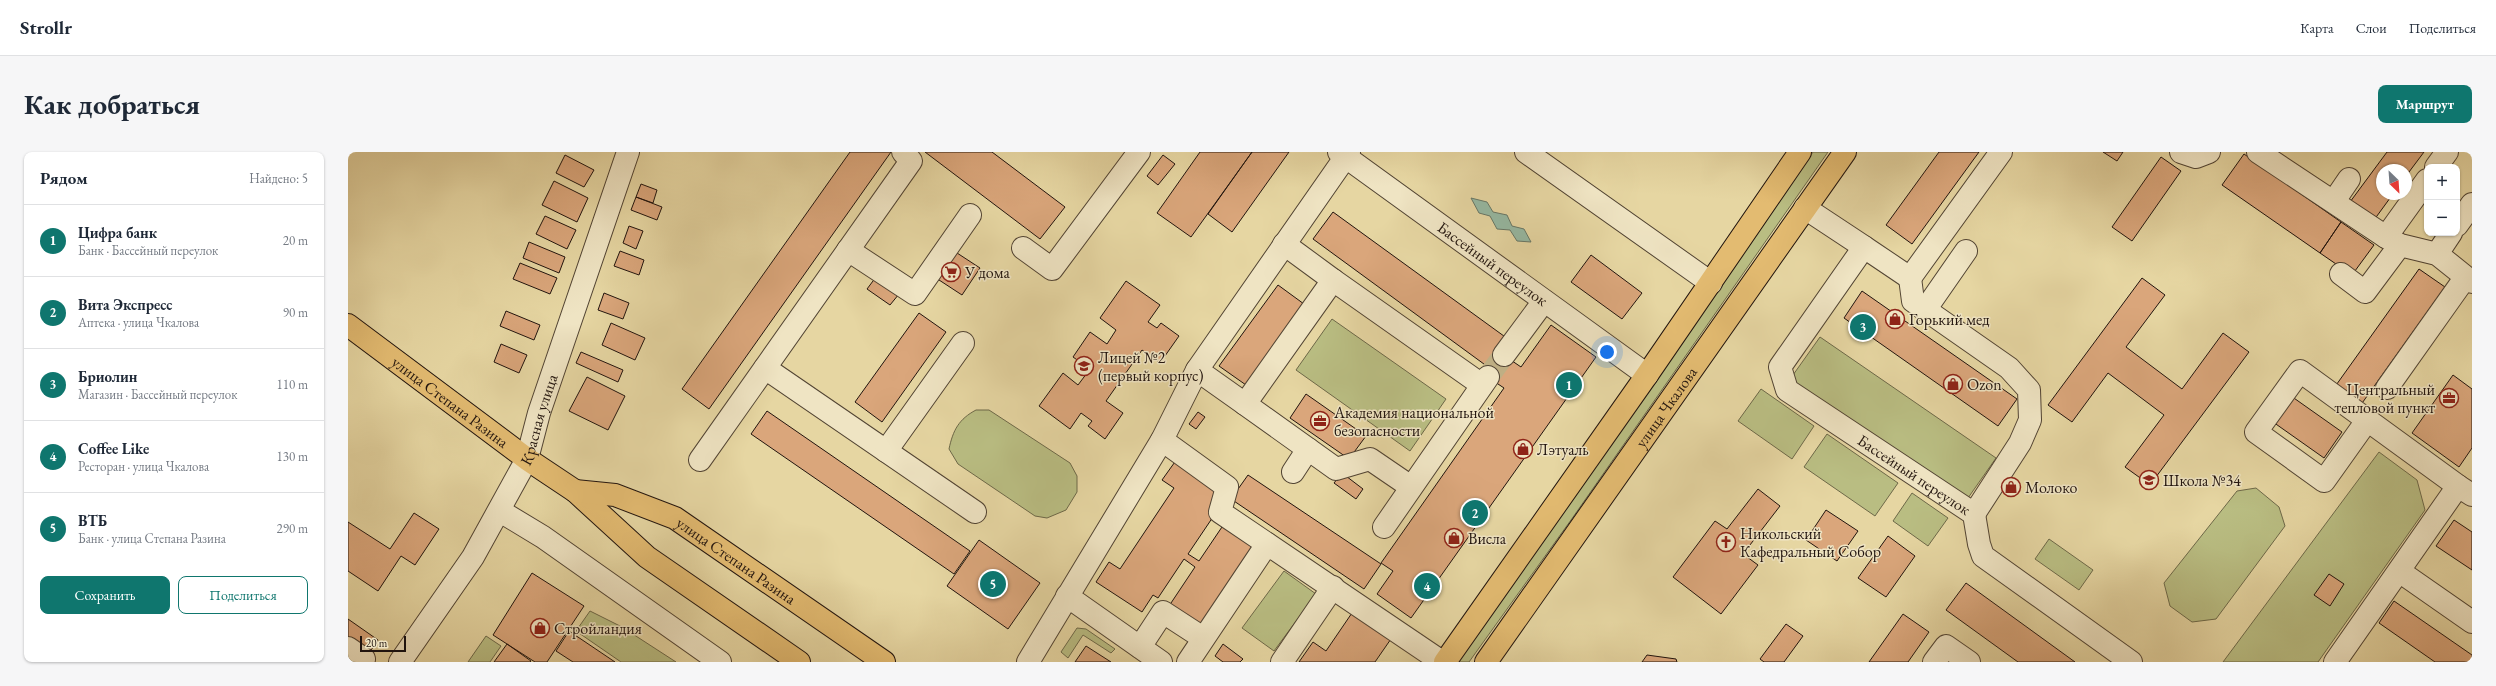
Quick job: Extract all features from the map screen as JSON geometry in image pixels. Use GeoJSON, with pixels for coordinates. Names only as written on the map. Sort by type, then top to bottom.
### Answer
{"type":"FeatureCollection","features":[{"type":"Feature","properties":{"kind":"main road","name":"улица Чкалова"},"geometry":{"type":"LineString","coordinates":[[1443,662],[1711,284],[1800,152]]}},
{"type":"Feature","properties":{"kind":"main road","name":"улица Чкалова"},"geometry":{"type":"LineString","coordinates":[[1486,662],[1845,152]]}},
{"type":"Feature","properties":{"kind":"main road","name":"улица Степана Разина"},"geometry":{"type":"LineString","coordinates":[[348,325],[527,459],[574,490],[647,557],[799,662]]}},
{"type":"Feature","properties":{"kind":"main road","name":"улица Степана Разина"},"geometry":{"type":"LineString","coordinates":[[574,490],[615,495],[675,518],[884,662]]}},
{"type":"Feature","properties":{"kind":"street","name":"Красная улица"},"geometry":{"type":"LineString","coordinates":[[400,662],[473,557],[500,511],[527,459],[539,413],[628,152]]}},
{"type":"Feature","properties":{"kind":"street"},"geometry":{"type":"LineString","coordinates":[[700,460],[910,161],[904,152]]}},
{"type":"Feature","properties":{"kind":"street"},"geometry":{"type":"LineString","coordinates":[[1023,248],[1052,269],[1139,152]]}},
{"type":"Feature","properties":{"kind":"street"},"geometry":{"type":"LineString","coordinates":[[1526,152],[1711,284]]}},
{"type":"Feature","properties":{"kind":"street"},"geometry":{"type":"LineString","coordinates":[[1974,514],[2020,443],[2030,420],[2029,390],[2009,368],[1912,301],[1910,278],[2001,152]]}},
{"type":"Feature","properties":{"kind":"street"},"geometry":{"type":"LineString","coordinates":[[2181,152],[2196,157],[2209,152]]}},
{"type":"Feature","properties":{"kind":"street"},"geometry":{"type":"LineString","coordinates":[[2258,152],[2393,241],[2437,254],[2468,280],[2387,388]]}},
{"type":"Feature","properties":{"kind":"street"},"geometry":{"type":"LineString","coordinates":[[2438,164],[2447,152]]}},
{"type":"Feature","properties":{"kind":"street"},"geometry":{"type":"LineString","coordinates":[[1028,662],[1162,440],[1197,370],[1345,154]]}},
{"type":"Feature","properties":{"kind":"street","name":"Бассейный переулок"},"geometry":{"type":"LineString","coordinates":[[1345,154],[1544,301],[1647,374]]}},
{"type":"Feature","properties":{"kind":"street"},"geometry":{"type":"LineString","coordinates":[[2334,201],[2349,179]]}},
{"type":"Feature","properties":{"kind":"street"},"geometry":{"type":"LineString","coordinates":[[2341,274],[2365,292],[2424,185]]}},
{"type":"Feature","properties":{"kind":"street"},"geometry":{"type":"LineString","coordinates":[[2460,221],[2472,204]]}},
{"type":"Feature","properties":{"kind":"street"},"geometry":{"type":"LineString","coordinates":[[1805,208],[1910,278]]}},
{"type":"Feature","properties":{"kind":"street"},"geometry":{"type":"LineString","coordinates":[[848,250],[915,294],[970,215]]}},
{"type":"Feature","properties":{"kind":"street"},"geometry":{"type":"LineString","coordinates":[[2437,254],[2449,236]]}},
{"type":"Feature","properties":{"kind":"street"},"geometry":{"type":"LineString","coordinates":[[1284,244],[1333,280],[1485,381],[1384,527]]}},
{"type":"Feature","properties":{"kind":"street","name":"Бассейный переулок"},"geometry":{"type":"LineString","coordinates":[[1864,247],[1780,367],[1787,390],[1974,514],[1979,544],[1983,556],[2131,662]]}},
{"type":"Feature","properties":{"kind":"street"},"geometry":{"type":"LineString","coordinates":[[1925,310],[1966,251]]}},
{"type":"Feature","properties":{"kind":"street"},"geometry":{"type":"LineString","coordinates":[[1245,404],[1333,280]]}},
{"type":"Feature","properties":{"kind":"street"},"geometry":{"type":"LineString","coordinates":[[1504,355],[1544,301]]}},
{"type":"Feature","properties":{"kind":"street"},"geometry":{"type":"LineString","coordinates":[[886,451],[963,343]]}},
{"type":"Feature","properties":{"kind":"street"},"geometry":{"type":"LineString","coordinates":[[765,368],[975,512]]}},
{"type":"Feature","properties":{"kind":"street"},"geometry":{"type":"LineString","coordinates":[[1197,370],[1336,469],[1370,459],[1412,487]]}},
{"type":"Feature","properties":{"kind":"street"},"geometry":{"type":"LineString","coordinates":[[2341,660],[2399,571],[2465,490],[2366,422],[2300,371],[2256,432],[2324,481],[2366,422]]}},
{"type":"Feature","properties":{"kind":"street"},"geometry":{"type":"LineString","coordinates":[[1162,440],[1227,486],[1220,512],[1443,662]]}},
{"type":"Feature","properties":{"kind":"street"},"geometry":{"type":"LineString","coordinates":[[1293,472],[1308,449]]}},
{"type":"Feature","properties":{"kind":"street"},"geometry":{"type":"LineString","coordinates":[[500,511],[543,537],[720,662]]}},
{"type":"Feature","properties":{"kind":"street"},"geometry":{"type":"LineString","coordinates":[[1188,662],[1267,544]]}},
{"type":"Feature","properties":{"kind":"street"},"geometry":{"type":"LineString","coordinates":[[2399,571],[2472,622]]}},
{"type":"Feature","properties":{"kind":"street"},"geometry":{"type":"LineString","coordinates":[[1282,662],[1333,587]]}},
{"type":"Feature","properties":{"kind":"street"},"geometry":{"type":"LineString","coordinates":[[1067,596],[1161,662]]}},
{"type":"Feature","properties":{"kind":"street"},"geometry":{"type":"LineString","coordinates":[[1140,647],[1163,612],[1203,638]]}},
{"type":"Feature","properties":{"kind":"street"},"geometry":{"type":"LineString","coordinates":[[1934,662],[1946,646],[1969,662]]}},
{"type":"Feature","properties":{"kind":"green space"},"geometry":{"type":"Polygon","coordinates":[[[1813,152],[1828,152],[1571,520],[1469,662],[1451,662],[1657,376],[1813,152]]]}},
{"type":"Feature","properties":{"kind":"green space"},"geometry":{"type":"Polygon","coordinates":[[[1332,319],[1446,399],[1410,451],[1296,370],[1332,319]]]}},
{"type":"Feature","properties":{"kind":"green space"},"geometry":{"type":"Polygon","coordinates":[[[1820,337],[1996,458],[1968,498],[1796,384],[1793,375],[1820,337]]]}},
{"type":"Feature","properties":{"kind":"green space"},"geometry":{"type":"Polygon","coordinates":[[[1761,389],[1814,426],[1792,459],[1738,421],[1761,389]]]}},
{"type":"Feature","properties":{"kind":"green space"},"geometry":{"type":"Polygon","coordinates":[[[976,410],[989,410],[1070,463],[1077,476],[1077,492],[1066,510],[1047,518],[1035,516],[958,464],[949,449],[953,436],[961,421],[976,410]]]}},
{"type":"Feature","properties":{"kind":"green space"},"geometry":{"type":"Polygon","coordinates":[[[1827,434],[1898,483],[1875,516],[1804,467],[1827,434]]]}},
{"type":"Feature","properties":{"kind":"green space"},"geometry":{"type":"Polygon","coordinates":[[[2379,452],[2417,480],[2425,510],[2318,662],[2223,662],[2379,452]]]}},
{"type":"Feature","properties":{"kind":"green space"},"geometry":{"type":"Polygon","coordinates":[[[2256,488],[2279,507],[2285,526],[2216,619],[2192,622],[2170,606],[2164,583],[2237,491],[2256,488]]]}},
{"type":"Feature","properties":{"kind":"green space"},"geometry":{"type":"Polygon","coordinates":[[[1912,493],[1948,518],[1928,546],[1893,521],[1912,493]]]}},
{"type":"Feature","properties":{"kind":"green space"},"geometry":{"type":"Polygon","coordinates":[[[2049,539],[2093,570],[2079,590],[2035,559],[2049,539]]]}},
{"type":"Feature","properties":{"kind":"green space"},"geometry":{"type":"Polygon","coordinates":[[[1284,571],[1316,594],[1274,651],[1242,628],[1284,571]]]}},
{"type":"Feature","properties":{"kind":"green space"},"geometry":{"type":"Polygon","coordinates":[[[590,611],[622,627],[676,662],[621,662],[576,631],[590,611]]]}},
{"type":"Feature","properties":{"kind":"green space"},"geometry":{"type":"Polygon","coordinates":[[[1077,628],[1086,629],[1115,649],[1111,653],[1083,635],[1068,658],[1061,652],[1077,628]]]}},
{"type":"Feature","properties":{"kind":"green space"},"geometry":{"type":"Polygon","coordinates":[[[486,636],[501,646],[490,662],[468,662],[486,636]]]}},
{"type":"Feature","properties":{"kind":"shaded area"},"geometry":{"type":"Polygon","coordinates":[[[1471,198],[1487,202],[1493,212],[1507,215],[1512,226],[1524,229],[1531,242],[1517,241],[1510,230],[1497,229],[1490,216],[1479,213],[1471,198]]]}},
{"type":"Feature","properties":{"kind":"building"},"geometry":{"type":"Polygon","coordinates":[[[850,152],[891,152],[709,409],[682,389],[850,152]]]}},
{"type":"Feature","properties":{"kind":"building"},"geometry":{"type":"Polygon","coordinates":[[[925,152],[992,152],[1065,207],[1040,239],[925,152]]]}},
{"type":"Feature","properties":{"kind":"building"},"geometry":{"type":"Polygon","coordinates":[[[1200,152],[1252,152],[1191,237],[1157,213],[1200,152]]]}},
{"type":"Feature","properties":{"kind":"building"},"geometry":{"type":"Polygon","coordinates":[[[1252,152],[1289,152],[1232,232],[1208,214],[1252,152]]]}},
{"type":"Feature","properties":{"kind":"building"},"geometry":{"type":"Polygon","coordinates":[[[1939,152],[1979,152],[1912,244],[1886,225],[1939,152]]]}},
{"type":"Feature","properties":{"kind":"building"},"geometry":{"type":"Polygon","coordinates":[[[2103,152],[2123,152],[2117,161],[2103,152]]]}},
{"type":"Feature","properties":{"kind":"building"},"geometry":{"type":"Polygon","coordinates":[[[2387,152],[2424,152],[2412,168],[2412,164],[2378,164],[2387,152]]]}},
{"type":"Feature","properties":{"kind":"building"},"geometry":{"type":"Polygon","coordinates":[[[2244,154],[2341,222],[2320,253],[2222,185],[2244,154]]]}},
{"type":"Feature","properties":{"kind":"building"},"geometry":{"type":"Polygon","coordinates":[[[565,155],[594,170],[584,187],[556,173],[565,155]]]}},
{"type":"Feature","properties":{"kind":"building"},"geometry":{"type":"Polygon","coordinates":[[[1163,155],[1175,164],[1158,185],[1147,176],[1163,155]]]}},
{"type":"Feature","properties":{"kind":"building"},"geometry":{"type":"Polygon","coordinates":[[[2161,157],[2181,171],[2132,241],[2112,227],[2161,157]]]}},
{"type":"Feature","properties":{"kind":"building"},"geometry":{"type":"Polygon","coordinates":[[[2376,167],[2376,200],[2389,200],[2374,220],[2350,202],[2376,167]]]}},
{"type":"Feature","properties":{"kind":"building"},"geometry":{"type":"Polygon","coordinates":[[[554,181],[588,198],[577,222],[542,205],[554,181]]]}},
{"type":"Feature","properties":{"kind":"building"},"geometry":{"type":"Polygon","coordinates":[[[641,184],[657,190],[653,203],[636,197],[641,184]]]}},
{"type":"Feature","properties":{"kind":"building"},"geometry":{"type":"Polygon","coordinates":[[[636,197],[662,207],[657,220],[631,210],[636,197]]]}},
{"type":"Feature","properties":{"kind":"building"},"geometry":{"type":"Polygon","coordinates":[[[1333,212],[1508,339],[1488,367],[1313,239],[1333,212]]]}},
{"type":"Feature","properties":{"kind":"building"},"geometry":{"type":"Polygon","coordinates":[[[545,216],[576,230],[567,249],[536,234],[545,216]]]}},
{"type":"Feature","properties":{"kind":"building"},"geometry":{"type":"Polygon","coordinates":[[[2341,222],[2374,245],[2352,275],[2320,253],[2341,222]]]}},
{"type":"Feature","properties":{"kind":"building"},"geometry":{"type":"Polygon","coordinates":[[[629,226],[643,231],[636,249],[623,243],[629,226]]]}},
{"type":"Feature","properties":{"kind":"building"},"geometry":{"type":"Polygon","coordinates":[[[529,242],[565,257],[559,273],[523,258],[529,242]]]}},
{"type":"Feature","properties":{"kind":"building"},"geometry":{"type":"Polygon","coordinates":[[[620,251],[644,260],[639,275],[614,266],[620,251]]]}},
{"type":"Feature","properties":{"kind":"building"},"geometry":{"type":"Polygon","coordinates":[[[954,251],[980,268],[962,295],[936,278],[954,251]]]}},
{"type":"Feature","properties":{"kind":"building"},"geometry":{"type":"Polygon","coordinates":[[[1591,255],[1642,293],[1622,319],[1571,282],[1591,255]]]}},
{"type":"Feature","properties":{"kind":"building"},"geometry":{"type":"Polygon","coordinates":[[[520,263],[557,278],[550,294],[513,279],[520,263]]]}},
{"type":"Feature","properties":{"kind":"building"},"geometry":{"type":"Polygon","coordinates":[[[2419,269],[2445,287],[2360,406],[2334,388],[2419,269]]]}},
{"type":"Feature","properties":{"kind":"building"},"geometry":{"type":"Polygon","coordinates":[[[876,277],[899,294],[890,305],[867,289],[876,277]]]}},
{"type":"Feature","properties":{"kind":"building"},"geometry":{"type":"Polygon","coordinates":[[[2142,278],[2165,295],[2126,347],[2182,389],[2223,333],[2249,352],[2150,485],[2125,467],[2164,415],[2108,373],[2072,422],[2048,405],[2142,278]]]}},
{"type":"Feature","properties":{"kind":"building"},"geometry":{"type":"Polygon","coordinates":[[[1126,281],[1160,305],[1148,322],[1157,328],[1161,323],[1179,336],[1160,363],[1142,350],[1106,401],[1123,413],[1105,439],[1088,426],[1092,421],[1081,413],[1070,429],[1039,406],[1063,373],[1078,385],[1090,369],[1073,357],[1090,332],[1107,344],[1116,330],[1100,318],[1126,281]]]}},
{"type":"Feature","properties":{"kind":"building"},"geometry":{"type":"Polygon","coordinates":[[[1278,285],[1304,304],[1246,385],[1219,366],[1278,285]]]}},
{"type":"Feature","properties":{"kind":"building"},"geometry":{"type":"Polygon","coordinates":[[[1862,291],[2017,399],[1998,426],[1844,318],[1862,291]]]}},
{"type":"Feature","properties":{"kind":"building"},"geometry":{"type":"Polygon","coordinates":[[[604,293],[629,303],[623,319],[598,310],[604,293]]]}},
{"type":"Feature","properties":{"kind":"building"},"geometry":{"type":"Polygon","coordinates":[[[506,311],[540,325],[534,340],[500,326],[506,311]]]}},
{"type":"Feature","properties":{"kind":"building"},"geometry":{"type":"Polygon","coordinates":[[[919,313],[946,332],[882,422],[855,402],[919,313]]]}},
{"type":"Feature","properties":{"kind":"building"},"geometry":{"type":"Polygon","coordinates":[[[611,323],[645,338],[635,360],[602,345],[611,323]]]}},
{"type":"Feature","properties":{"kind":"building"},"geometry":{"type":"Polygon","coordinates":[[[1551,325],[1596,357],[1411,618],[1377,594],[1393,571],[1381,563],[1504,388],[1483,374],[1499,352],[1521,367],[1551,325]]]}},
{"type":"Feature","properties":{"kind":"building"},"geometry":{"type":"Polygon","coordinates":[[[501,344],[527,355],[519,373],[494,362],[501,344]]]}},
{"type":"Feature","properties":{"kind":"building"},"geometry":{"type":"Polygon","coordinates":[[[581,352],[623,370],[618,382],[576,363],[581,352]]]}},
{"type":"Feature","properties":{"kind":"building"},"geometry":{"type":"Polygon","coordinates":[[[2453,375],[2472,389],[2472,448],[2459,467],[2412,433],[2453,375]]]}},
{"type":"Feature","properties":{"kind":"building"},"geometry":{"type":"Polygon","coordinates":[[[587,377],[625,396],[608,430],[569,411],[587,377]]]}},
{"type":"Feature","properties":{"kind":"building"},"geometry":{"type":"Polygon","coordinates":[[[1306,394],[1366,436],[1349,459],[1290,418],[1306,394]]]}},
{"type":"Feature","properties":{"kind":"building"},"geometry":{"type":"Polygon","coordinates":[[[2291,396],[2342,432],[2324,458],[2273,422],[2291,396]]]}},
{"type":"Feature","properties":{"kind":"building"},"geometry":{"type":"Polygon","coordinates":[[[767,411],[970,551],[954,574],[751,434],[767,411]]]}},
{"type":"Feature","properties":{"kind":"building"},"geometry":{"type":"Polygon","coordinates":[[[1198,412],[1205,417],[1196,429],[1189,424],[1198,412]]]}},
{"type":"Feature","properties":{"kind":"building"},"geometry":{"type":"Polygon","coordinates":[[[1177,459],[1224,491],[1217,511],[1188,554],[1199,561],[1224,524],[1255,544],[1199,626],[1169,606],[1195,567],[1184,559],[1158,598],[1153,595],[1142,612],[1096,582],[1109,562],[1120,569],[1174,488],[1162,480],[1177,459]]]}},
{"type":"Feature","properties":{"kind":"building"},"geometry":{"type":"Polygon","coordinates":[[[1342,473],[1363,489],[1356,499],[1334,483],[1342,473]]]}},
{"type":"Feature","properties":{"kind":"building"},"geometry":{"type":"Polygon","coordinates":[[[1248,475],[1381,564],[1364,589],[1231,499],[1248,475]]]}},
{"type":"Feature","properties":{"kind":"building","name":"Молоко"},"geometry":{"type":"Polygon","coordinates":[[[2010,481],[2016,485],[2012,493],[2005,489],[2010,481]]]}},
{"type":"Feature","properties":{"kind":"building","name":"Никольский Кафедральный Собор"},"geometry":{"type":"Polygon","coordinates":[[[1758,489],[1780,506],[1743,554],[1758,565],[1721,614],[1673,577],[1715,521],[1727,529],[1758,489]]]}},
{"type":"Feature","properties":{"kind":"building"},"geometry":{"type":"Polygon","coordinates":[[[1826,510],[1858,531],[1837,561],[1806,540],[1826,510]]]}},
{"type":"Feature","properties":{"kind":"building"},"geometry":{"type":"Polygon","coordinates":[[[414,513],[439,529],[415,565],[401,556],[378,591],[348,571],[348,522],[390,549],[414,513]]]}},
{"type":"Feature","properties":{"kind":"building"},"geometry":{"type":"Polygon","coordinates":[[[2454,520],[2472,532],[2472,570],[2436,546],[2454,520]]]}},
{"type":"Feature","properties":{"kind":"building"},"geometry":{"type":"Polygon","coordinates":[[[1888,536],[1915,556],[1886,597],[1858,578],[1888,536]]]}},
{"type":"Feature","properties":{"kind":"building"},"geometry":{"type":"Polygon","coordinates":[[[979,540],[1040,583],[1008,629],[947,586],[979,540]]]}},
{"type":"Feature","properties":{"kind":"building"},"geometry":{"type":"Polygon","coordinates":[[[532,573],[584,606],[547,662],[535,662],[493,635],[532,573]]]}},
{"type":"Feature","properties":{"kind":"building"},"geometry":{"type":"Polygon","coordinates":[[[2329,574],[2344,584],[2330,606],[2314,595],[2329,574]]]}},
{"type":"Feature","properties":{"kind":"building"},"geometry":{"type":"Polygon","coordinates":[[[1966,583],[2075,662],[2018,662],[1946,610],[1966,583]]]}},
{"type":"Feature","properties":{"kind":"building"},"geometry":{"type":"Polygon","coordinates":[[[2394,601],[2472,655],[2472,662],[2435,662],[2379,623],[2394,601]]]}},
{"type":"Feature","properties":{"kind":"building"},"geometry":{"type":"Polygon","coordinates":[[[1354,610],[1393,636],[1375,662],[1299,662],[1313,642],[1326,651],[1354,610]]]}},
{"type":"Feature","properties":{"kind":"building"},"geometry":{"type":"Polygon","coordinates":[[[1903,614],[1929,632],[1908,662],[1869,662],[1903,614]]]}},
{"type":"Feature","properties":{"kind":"building"},"geometry":{"type":"Polygon","coordinates":[[[348,619],[378,640],[369,653],[348,638],[348,619]]]}},
{"type":"Feature","properties":{"kind":"building"},"geometry":{"type":"Polygon","coordinates":[[[1786,624],[1803,636],[1784,662],[1764,662],[1760,659],[1786,624]]]}},
{"type":"Feature","properties":{"kind":"building"},"geometry":{"type":"Polygon","coordinates":[[[569,631],[615,662],[573,662],[556,651],[569,631]]]}},
{"type":"Feature","properties":{"kind":"building"},"geometry":{"type":"Polygon","coordinates":[[[507,644],[531,661],[494,662],[507,644]]]}},
{"type":"Feature","properties":{"kind":"building"},"geometry":{"type":"Polygon","coordinates":[[[1223,644],[1243,659],[1240,662],[1223,662],[1215,656],[1223,644]]]}},
{"type":"Feature","properties":{"kind":"building"},"geometry":{"type":"Polygon","coordinates":[[[1086,646],[1111,662],[1075,662],[1086,646]]]}},
{"type":"Feature","properties":{"kind":"building"},"geometry":{"type":"Polygon","coordinates":[[[1647,655],[1676,659],[1677,662],[1642,662],[1647,655]]]}},
{"type":"Feature","properties":{"kind":"tunnel"},"geometry":{"type":"LineString","coordinates":[[1488,377],[1504,355]]}},
{"type":"Feature","properties":{"kind":"place","name":"У дома"},"geometry":{"type":"Point","coordinates":[951,272]}},
{"type":"Feature","properties":{"kind":"place","name":"Горький мед"},"geometry":{"type":"Point","coordinates":[1895,319]}},
{"type":"Feature","properties":{"kind":"place","name":"Бриолин"},"geometry":{"type":"Point","coordinates":[1863,327]}},
{"type":"Feature","properties":{"kind":"place","name":"Лицей №2 (первый корпус)"},"geometry":{"type":"Point","coordinates":[1084,366]}},
{"type":"Feature","properties":{"kind":"place","name":"Ozon"},"geometry":{"type":"Point","coordinates":[1953,384]}},
{"type":"Feature","properties":{"kind":"place","name":"Цифра банк"},"geometry":{"type":"Point","coordinates":[1569,385]}},
{"type":"Feature","properties":{"kind":"place","name":"Центральный тепловой пункт"},"geometry":{"type":"Point","coordinates":[2449,398]}},
{"type":"Feature","properties":{"kind":"place","name":"Академия национальной безопасности"},"geometry":{"type":"Point","coordinates":[1320,421]}},
{"type":"Feature","properties":{"kind":"place","name":"Лэтуаль"},"geometry":{"type":"Point","coordinates":[1523,449]}},
{"type":"Feature","properties":{"kind":"place","name":"Школа №34"},"geometry":{"type":"Point","coordinates":[2149,480]}},
{"type":"Feature","properties":{"kind":"place","name":"Молоко"},"geometry":{"type":"Point","coordinates":[2011,487]}},
{"type":"Feature","properties":{"kind":"place","name":"Вита Экспресс"},"geometry":{"type":"Point","coordinates":[1475,513]}},
{"type":"Feature","properties":{"kind":"place","name":"Висла"},"geometry":{"type":"Point","coordinates":[1454,538]}},
{"type":"Feature","properties":{"kind":"place","name":"Никольский Кафедральный Собор"},"geometry":{"type":"Point","coordinates":[1726,542]}},
{"type":"Feature","properties":{"kind":"place","name":"ВТБ"},"geometry":{"type":"Point","coordinates":[993,584]}},
{"type":"Feature","properties":{"kind":"place","name":"Coffee Like"},"geometry":{"type":"Point","coordinates":[1427,586]}},
{"type":"Feature","properties":{"kind":"place","name":"Стройландия"},"geometry":{"type":"Point","coordinates":[540,628]}}]}
